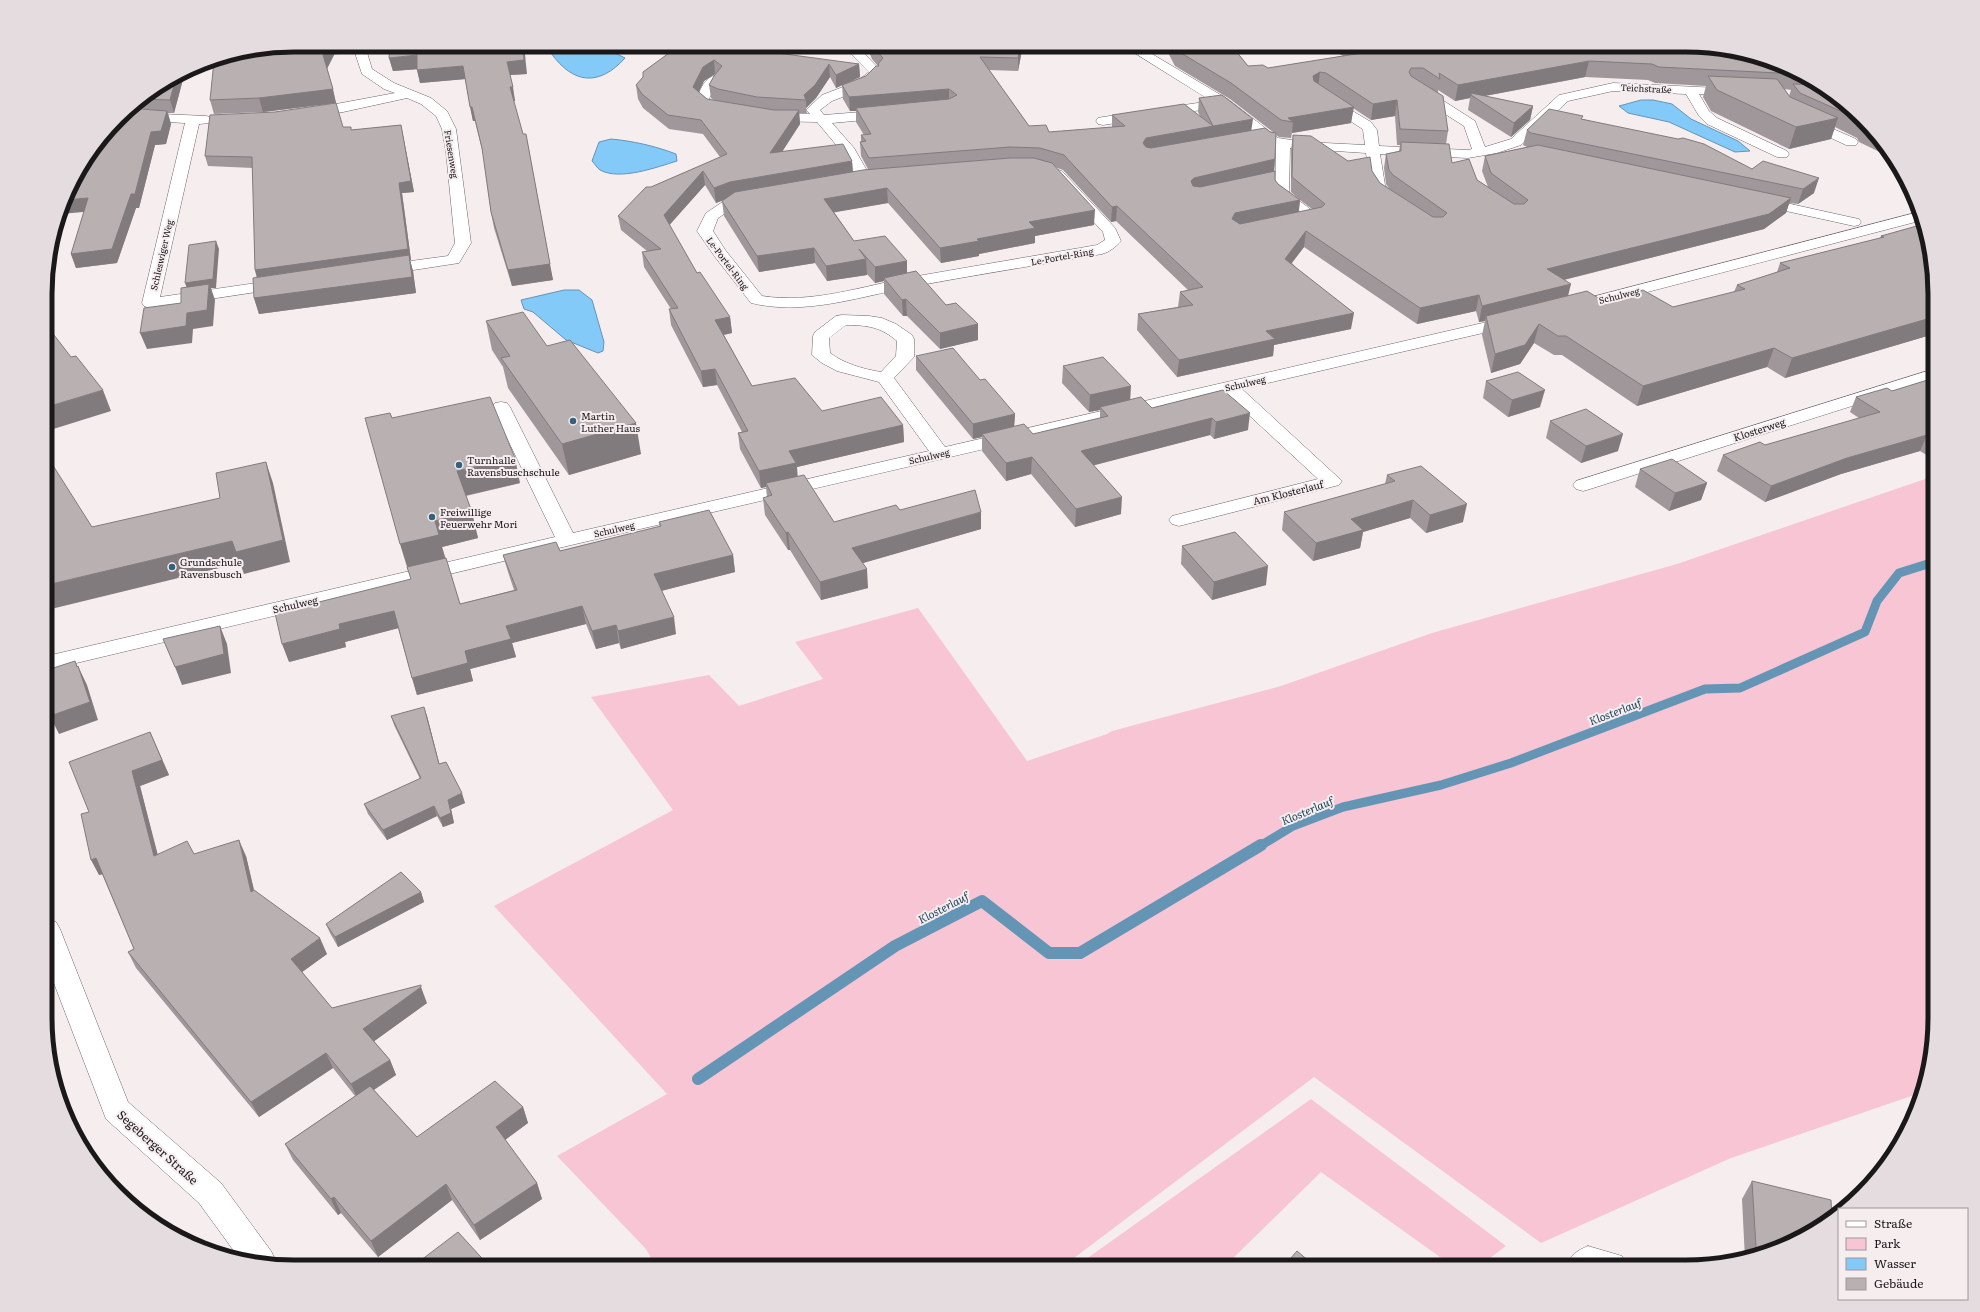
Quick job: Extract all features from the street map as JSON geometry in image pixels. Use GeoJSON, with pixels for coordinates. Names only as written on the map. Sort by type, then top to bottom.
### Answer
{"type":"FeatureCollection","features":[{"type":"Feature","properties":{"kind":"street","name":"Friesenweg"},"geometry":{"type":"LineString","coordinates":[[362,52],[366,71],[389,86],[426,101],[442,114],[449,129],[463,244],[453,260],[367,272]]}},
{"type":"Feature","properties":{"kind":"street"},"geometry":{"type":"LineString","coordinates":[[856,52],[876,72],[861,85],[827,98],[813,110],[818,118],[849,151],[864,179]]}},
{"type":"Feature","properties":{"kind":"street"},"geometry":{"type":"LineString","coordinates":[[1140,52],[1224,103],[1274,142],[1283,144],[1373,150],[1474,153],[1497,149],[1526,153]]}},
{"type":"Feature","properties":{"kind":"street"},"geometry":{"type":"LineString","coordinates":[[716,79],[708,86],[702,100],[714,108],[733,112]]}},
{"type":"Feature","properties":{"kind":"street","name":"Teichstraße"},"geometry":{"type":"LineString","coordinates":[[1497,149],[1516,142],[1564,98],[1613,86],[1744,92]]}},
{"type":"Feature","properties":{"kind":"street"},"geometry":{"type":"LineString","coordinates":[[1414,88],[1470,124],[1474,153],[1473,169]]}},
{"type":"Feature","properties":{"kind":"street"},"geometry":{"type":"LineString","coordinates":[[1691,90],[1712,121],[1782,154]]}},
{"type":"Feature","properties":{"kind":"street"},"geometry":{"type":"LineString","coordinates":[[299,114],[343,108],[408,94]]}},
{"type":"Feature","properties":{"kind":"street"},"geometry":{"type":"LineString","coordinates":[[1318,94],[1366,125],[1370,130],[1378,185],[1383,194],[1402,207]]}},
{"type":"Feature","properties":{"kind":"street"},"geometry":{"type":"LineString","coordinates":[[1103,121],[1224,103]]}},
{"type":"Feature","properties":{"kind":"street"},"geometry":{"type":"LineString","coordinates":[[753,115],[775,118],[836,119],[896,113]]}},
{"type":"Feature","properties":{"kind":"street"},"geometry":{"type":"LineString","coordinates":[[1796,116],[1851,142]]}},
{"type":"Feature","properties":{"kind":"street"},"geometry":{"type":"LineString","coordinates":[[129,117],[220,120]]}},
{"type":"Feature","properties":{"kind":"street","name":"Schleswiger Weg"},"geometry":{"type":"LineString","coordinates":[[193,119],[150,303],[297,282]]}},
{"type":"Feature","properties":{"kind":"street"},"geometry":{"type":"LineString","coordinates":[[1250,139],[1266,136]]}},
{"type":"Feature","properties":{"kind":"street"},"geometry":{"type":"LineString","coordinates":[[1283,144],[1282,195],[1315,218],[1285,224]]}},
{"type":"Feature","properties":{"kind":"street","name":"Le-Portel-Ring"},"geometry":{"type":"LineString","coordinates":[[1010,167],[1035,167],[1057,174],[1110,231],[1113,241],[1102,249],[912,282],[827,300],[782,304],[757,300],[720,254],[705,231],[711,216],[732,202],[864,179],[1010,167]]}},
{"type":"Feature","properties":{"kind":"street"},"geometry":{"type":"LineString","coordinates":[[1266,182],[1282,178]]}},
{"type":"Feature","properties":{"kind":"street"},"geometry":{"type":"LineString","coordinates":[[1749,199],[1854,222]]}},
{"type":"Feature","properties":{"kind":"street","name":"Schulweg"},"geometry":{"type":"LineString","coordinates":[[1558,310],[1899,222],[1917,223]]}},
{"type":"Feature","properties":{"kind":"street"},"geometry":{"type":"LineString","coordinates":[[827,300],[842,320]]}},
{"type":"Feature","properties":{"kind":"street","name":"Schulweg"},"geometry":{"type":"LineString","coordinates":[[52,662],[940,453],[1527,318]]}},
{"type":"Feature","properties":{"kind":"street"},"geometry":{"type":"LineString","coordinates":[[885,378],[905,357],[906,339],[895,330],[873,320],[842,320],[821,336],[821,354],[831,363],[863,374],[885,378],[940,453]]}},
{"type":"Feature","properties":{"kind":"street","name":"Klosterweg"},"geometry":{"type":"LineString","coordinates":[[1584,485],[1928,376]]}},
{"type":"Feature","properties":{"kind":"street","name":"Am Klosterlauf"},"geometry":{"type":"LineString","coordinates":[[1178,520],[1332,481],[1229,387]]}},
{"type":"Feature","properties":{"kind":"street"},"geometry":{"type":"LineString","coordinates":[[501,407],[567,540]]}},
{"type":"Feature","properties":{"kind":"street","name":"Segeberger Straße"},"geometry":{"type":"LineString","coordinates":[[52,942],[116,1110],[210,1194],[256,1257]]}},
{"type":"Feature","properties":{"kind":"green space"},"geometry":{"type":"Polygon","coordinates":[[[1928,478],[1928,1018],[1926,1050],[1920,1081],[1915,1095],[1731,1158],[1541,1243],[1314,1077],[1071,1260],[652,1260],[646,1249],[557,1156],[667,1094],[494,906],[673,810],[591,697],[709,675],[739,706],[823,679],[795,642],[918,608],[1027,761],[1112,731],[1281,686],[1432,633],[1677,564],[1928,478]]]}},
{"type":"Feature","properties":{"kind":"green space"},"geometry":{"type":"Polygon","coordinates":[[[1311,1099],[1506,1246],[1487,1260],[1444,1260],[1321,1172],[1231,1260],[1085,1260],[1311,1099]]]}},
{"type":"Feature","properties":{"kind":"water"},"geometry":{"type":"Polygon","coordinates":[[[612,52],[625,58],[606,74],[586,78],[577,76],[568,71],[551,53],[612,52]]]}},
{"type":"Feature","properties":{"kind":"water"},"geometry":{"type":"Polygon","coordinates":[[[1641,100],[1653,100],[1672,104],[1691,119],[1738,141],[1750,151],[1735,152],[1669,122],[1628,113],[1619,106],[1641,100]]]}},
{"type":"Feature","properties":{"kind":"water"},"geometry":{"type":"Polygon","coordinates":[[[611,139],[644,144],[668,151],[676,154],[677,161],[628,174],[608,173],[600,170],[592,161],[599,142],[611,139]]]}},
{"type":"Feature","properties":{"kind":"water"},"geometry":{"type":"Polygon","coordinates":[[[564,290],[579,290],[592,300],[604,342],[603,351],[598,353],[566,340],[533,312],[524,309],[521,300],[564,290]]]}},
{"type":"Feature","properties":{"kind":"building"},"geometry":{"type":"Polygon","coordinates":[[[325,52],[323,55],[333,89],[259,98],[210,100],[214,66],[231,60],[262,54],[325,52]]]}},
{"type":"Feature","properties":{"kind":"building"},"geometry":{"type":"Polygon","coordinates":[[[389,52],[523,52],[524,60],[507,62],[513,87],[510,87],[523,134],[526,134],[550,264],[508,270],[491,212],[482,148],[472,107],[470,107],[463,66],[417,70],[417,55],[389,58],[389,52]]]}},
{"type":"Feature","properties":{"kind":"building"},"geometry":{"type":"Polygon","coordinates":[[[670,52],[770,52],[859,64],[836,75],[829,64],[815,85],[804,95],[806,100],[757,97],[718,89],[709,85],[722,66],[714,60],[703,67],[693,87],[707,99],[774,110],[799,110],[770,153],[843,144],[852,161],[730,182],[714,188],[703,171],[664,215],[697,273],[700,272],[730,317],[715,320],[752,386],[795,378],[822,411],[881,397],[903,425],[789,451],[796,463],[759,471],[738,433],[748,431],[715,369],[701,371],[669,309],[678,308],[642,252],[661,249],[618,216],[646,187],[651,187],[727,154],[701,120],[668,115],[642,94],[636,85],[643,77],[643,72],[670,52]]]}},
{"type":"Feature","properties":{"kind":"building"},"geometry":{"type":"Polygon","coordinates":[[[877,52],[1019,52],[1018,58],[980,57],[1029,126],[1046,125],[1049,132],[1125,126],[1112,115],[1184,104],[1213,126],[1199,98],[1222,95],[1253,119],[1146,138],[1143,143],[1146,147],[1151,148],[1265,128],[1270,132],[1276,133],[1275,159],[1194,178],[1191,181],[1193,186],[1200,187],[1275,171],[1275,180],[1278,184],[1300,200],[1235,213],[1232,219],[1240,224],[1322,207],[1325,204],[1292,177],[1293,135],[1311,136],[1348,161],[1370,157],[1372,171],[1380,183],[1433,217],[1443,217],[1447,213],[1393,175],[1389,170],[1386,154],[1401,151],[1401,142],[1449,144],[1452,163],[1469,159],[1477,180],[1514,204],[1524,204],[1528,200],[1491,173],[1485,156],[1538,145],[1791,198],[1769,214],[1547,269],[1571,284],[1482,306],[1479,295],[1420,308],[1306,231],[1285,259],[1354,313],[1266,331],[1275,339],[1179,360],[1138,314],[1193,305],[1180,292],[1203,287],[1117,206],[1112,207],[1064,155],[1040,148],[1010,147],[869,158],[860,142],[866,141],[861,135],[871,134],[856,108],[949,99],[957,95],[949,89],[849,97],[842,85],[866,76],[876,66],[879,66],[878,64],[883,58],[877,52]]]}},
{"type":"Feature","properties":{"kind":"building"},"geometry":{"type":"Polygon","coordinates":[[[1179,52],[1237,52],[1248,66],[1263,65],[1268,68],[1368,52],[1686,52],[1718,54],[1749,60],[1786,73],[1659,67],[1652,64],[1589,61],[1458,85],[1439,73],[1440,79],[1423,68],[1411,68],[1409,72],[1411,76],[1443,96],[1448,131],[1400,129],[1397,100],[1373,104],[1326,73],[1320,72],[1313,76],[1314,81],[1354,107],[1288,118],[1293,122],[1281,120],[1231,83],[1179,52]]]}},
{"type":"Feature","properties":{"kind":"building"},"geometry":{"type":"Polygon","coordinates":[[[1708,76],[1777,79],[1790,97],[1838,118],[1796,127],[1717,90],[1708,76]]]}},
{"type":"Feature","properties":{"kind":"building"},"geometry":{"type":"Polygon","coordinates":[[[175,83],[170,100],[151,99],[175,83]]]}},
{"type":"Feature","properties":{"kind":"building"},"geometry":{"type":"Polygon","coordinates":[[[1793,84],[1808,85],[1849,115],[1800,93],[1793,84]]]}},
{"type":"Feature","properties":{"kind":"building"},"geometry":{"type":"Polygon","coordinates":[[[1471,93],[1533,106],[1514,123],[1471,95],[1471,93]]]}},
{"type":"Feature","properties":{"kind":"building"},"geometry":{"type":"Polygon","coordinates":[[[336,103],[343,127],[351,127],[351,130],[401,125],[411,181],[399,183],[408,249],[255,270],[252,157],[205,156],[210,115],[275,112],[336,103]]]}},
{"type":"Feature","properties":{"kind":"building"},"geometry":{"type":"Polygon","coordinates":[[[138,109],[167,111],[161,131],[151,132],[135,194],[131,194],[112,249],[71,254],[88,198],[71,200],[84,173],[112,134],[138,109]]]}},
{"type":"Feature","properties":{"kind":"building"},"geometry":{"type":"Polygon","coordinates":[[[1549,109],[1583,116],[1581,119],[1678,139],[1683,138],[1704,144],[1752,169],[1763,161],[1819,178],[1803,189],[1531,133],[1527,130],[1549,109]]]}},
{"type":"Feature","properties":{"kind":"building"},"geometry":{"type":"Polygon","coordinates":[[[1010,158],[1034,158],[1052,163],[1095,210],[1029,222],[1035,228],[940,248],[887,188],[824,199],[854,241],[885,236],[907,261],[875,267],[859,249],[866,259],[826,266],[814,248],[757,256],[722,201],[735,192],[863,170],[1010,158]]]}},
{"type":"Feature","properties":{"kind":"building"},"geometry":{"type":"Polygon","coordinates":[[[1918,226],[1926,262],[1928,319],[1792,358],[1774,348],[1643,386],[1566,336],[1558,336],[1539,324],[1525,345],[1495,354],[1486,316],[1587,291],[1603,301],[1643,290],[1673,307],[1745,289],[1737,285],[1790,268],[1780,263],[1884,237],[1881,236],[1918,226]]]}},
{"type":"Feature","properties":{"kind":"building"},"geometry":{"type":"Polygon","coordinates":[[[216,241],[213,279],[185,283],[189,245],[216,241]]]}},
{"type":"Feature","properties":{"kind":"building"},"geometry":{"type":"Polygon","coordinates":[[[409,255],[412,277],[254,298],[253,278],[409,255]]]}},
{"type":"Feature","properties":{"kind":"building"},"geometry":{"type":"Polygon","coordinates":[[[916,271],[946,305],[956,303],[978,324],[940,333],[906,299],[902,300],[884,278],[916,271]]]}},
{"type":"Feature","properties":{"kind":"building"},"geometry":{"type":"Polygon","coordinates":[[[209,284],[207,310],[187,313],[186,326],[140,333],[144,308],[181,303],[181,288],[209,284]]]}},
{"type":"Feature","properties":{"kind":"building"},"geometry":{"type":"Polygon","coordinates":[[[523,312],[547,346],[570,340],[636,423],[562,444],[501,358],[510,356],[486,321],[523,312]]]}},
{"type":"Feature","properties":{"kind":"building"},"geometry":{"type":"Polygon","coordinates":[[[52,332],[71,357],[76,356],[103,390],[52,405],[52,332]]]}},
{"type":"Feature","properties":{"kind":"building"},"geometry":{"type":"Polygon","coordinates":[[[953,348],[980,380],[985,379],[1015,414],[973,424],[916,356],[953,348]]]}},
{"type":"Feature","properties":{"kind":"building"},"geometry":{"type":"Polygon","coordinates":[[[1103,357],[1131,386],[1090,395],[1063,366],[1103,357]]]}},
{"type":"Feature","properties":{"kind":"building"},"geometry":{"type":"Polygon","coordinates":[[[1518,372],[1545,390],[1512,400],[1486,381],[1518,372]]]}},
{"type":"Feature","properties":{"kind":"building"},"geometry":{"type":"Polygon","coordinates":[[[1928,380],[1928,436],[1847,458],[1771,486],[1723,455],[1760,442],[1765,445],[1880,412],[1856,397],[1887,388],[1892,391],[1928,380]]]}},
{"type":"Feature","properties":{"kind":"building"},"geometry":{"type":"Polygon","coordinates":[[[1223,390],[1250,413],[1216,422],[1212,418],[1081,451],[1122,497],[1076,509],[1032,457],[1006,463],[982,434],[1024,424],[1033,434],[1108,416],[1100,407],[1141,397],[1152,408],[1223,390]]]}},
{"type":"Feature","properties":{"kind":"building"},"geometry":{"type":"Polygon","coordinates":[[[490,397],[515,458],[457,471],[472,512],[435,521],[439,535],[400,544],[365,418],[390,413],[392,418],[490,397]]]}},
{"type":"Feature","properties":{"kind":"building"},"geometry":{"type":"Polygon","coordinates":[[[1586,409],[1623,434],[1586,446],[1550,421],[1586,409]]]}},
{"type":"Feature","properties":{"kind":"building"},"geometry":{"type":"Polygon","coordinates":[[[1672,459],[1707,483],[1675,493],[1640,469],[1672,459]]]}},
{"type":"Feature","properties":{"kind":"building"},"geometry":{"type":"Polygon","coordinates":[[[266,462],[283,540],[236,552],[232,541],[52,584],[52,464],[92,527],[220,498],[216,473],[266,462]]]}},
{"type":"Feature","properties":{"kind":"building"},"geometry":{"type":"Polygon","coordinates":[[[1421,466],[1467,504],[1430,515],[1413,500],[1351,519],[1363,530],[1316,543],[1284,512],[1395,481],[1387,475],[1421,466]]]}},
{"type":"Feature","properties":{"kind":"building"},"geometry":{"type":"Polygon","coordinates":[[[804,475],[834,522],[896,505],[900,510],[975,490],[981,512],[852,548],[867,569],[820,582],[788,532],[786,533],[763,498],[772,495],[766,483],[804,475]]]}},
{"type":"Feature","properties":{"kind":"building"},"geometry":{"type":"Polygon","coordinates":[[[709,510],[733,555],[654,574],[674,617],[618,631],[616,625],[592,631],[582,606],[506,626],[511,639],[465,651],[468,663],[412,678],[394,611],[339,624],[340,629],[282,644],[275,613],[411,579],[407,567],[446,558],[460,604],[517,590],[503,555],[556,542],[560,551],[661,526],[659,522],[709,510]]]}},
{"type":"Feature","properties":{"kind":"building"},"geometry":{"type":"Polygon","coordinates":[[[1235,532],[1268,566],[1214,582],[1182,546],[1235,532]]]}},
{"type":"Feature","properties":{"kind":"building"},"geometry":{"type":"Polygon","coordinates":[[[220,626],[224,654],[175,667],[163,639],[220,626]]]}},
{"type":"Feature","properties":{"kind":"building"},"geometry":{"type":"Polygon","coordinates":[[[75,661],[90,702],[52,715],[52,668],[75,661]]]}},
{"type":"Feature","properties":{"kind":"building"},"geometry":{"type":"Polygon","coordinates":[[[424,707],[439,764],[446,762],[462,793],[448,800],[451,813],[440,818],[434,806],[383,830],[364,804],[421,778],[391,716],[424,707]]]}},
{"type":"Feature","properties":{"kind":"building"},"geometry":{"type":"Polygon","coordinates":[[[150,732],[162,760],[132,771],[154,856],[187,841],[194,854],[239,840],[251,892],[254,890],[320,938],[291,959],[332,1008],[421,985],[421,987],[363,1029],[390,1060],[351,1084],[326,1053],[251,1102],[128,952],[134,949],[96,858],[91,860],[81,814],[89,812],[69,762],[150,732]]]}},
{"type":"Feature","properties":{"kind":"building"},"geometry":{"type":"Polygon","coordinates":[[[401,872],[421,892],[335,937],[326,924],[401,872]]]}},
{"type":"Feature","properties":{"kind":"building"},"geometry":{"type":"Polygon","coordinates":[[[495,1081],[523,1107],[496,1127],[537,1183],[474,1225],[446,1184],[371,1241],[334,1197],[331,1199],[285,1144],[370,1086],[417,1137],[495,1081]]]}},
{"type":"Feature","properties":{"kind":"building"},"geometry":{"type":"Polygon","coordinates":[[[1752,1181],[1831,1200],[1832,1211],[1807,1228],[1779,1242],[1760,1248],[1756,1247],[1752,1181]]]}},
{"type":"Feature","properties":{"kind":"building"},"geometry":{"type":"Polygon","coordinates":[[[458,1232],[484,1260],[421,1260],[458,1232]]]}},
{"type":"Feature","properties":{"kind":"building"},"geometry":{"type":"Polygon","coordinates":[[[1297,1251],[1308,1260],[1289,1260],[1297,1251]]]}},
{"type":"Feature","properties":{"kind":"waterway","name":"Klosterlauf"},"geometry":{"type":"LineString","coordinates":[[1260,846],[1293,826],[1343,807],[1441,785],[1511,763],[1705,689],[1740,688],[1865,632],[1877,601],[1899,573],[1928,564]]}},
{"type":"Feature","properties":{"kind":"waterway","name":"Klosterlauf"},"geometry":{"type":"LineString","coordinates":[[698,1079],[895,946],[982,901],[1049,953],[1080,953],[1261,845]]}},
{"type":"Feature","properties":{"kind":"place","name":"Martin Luther Haus"},"geometry":{"type":"Point","coordinates":[573,421]}},
{"type":"Feature","properties":{"kind":"place","name":"Turnhalle Ravensbuschschule"},"geometry":{"type":"Point","coordinates":[459,465]}},
{"type":"Feature","properties":{"kind":"place","name":"Freiwillige Feuerwehr Mori"},"geometry":{"type":"Point","coordinates":[432,517]}},
{"type":"Feature","properties":{"kind":"place","name":"Grundschule Ravensbusch"},"geometry":{"type":"Point","coordinates":[172,567]}}]}
